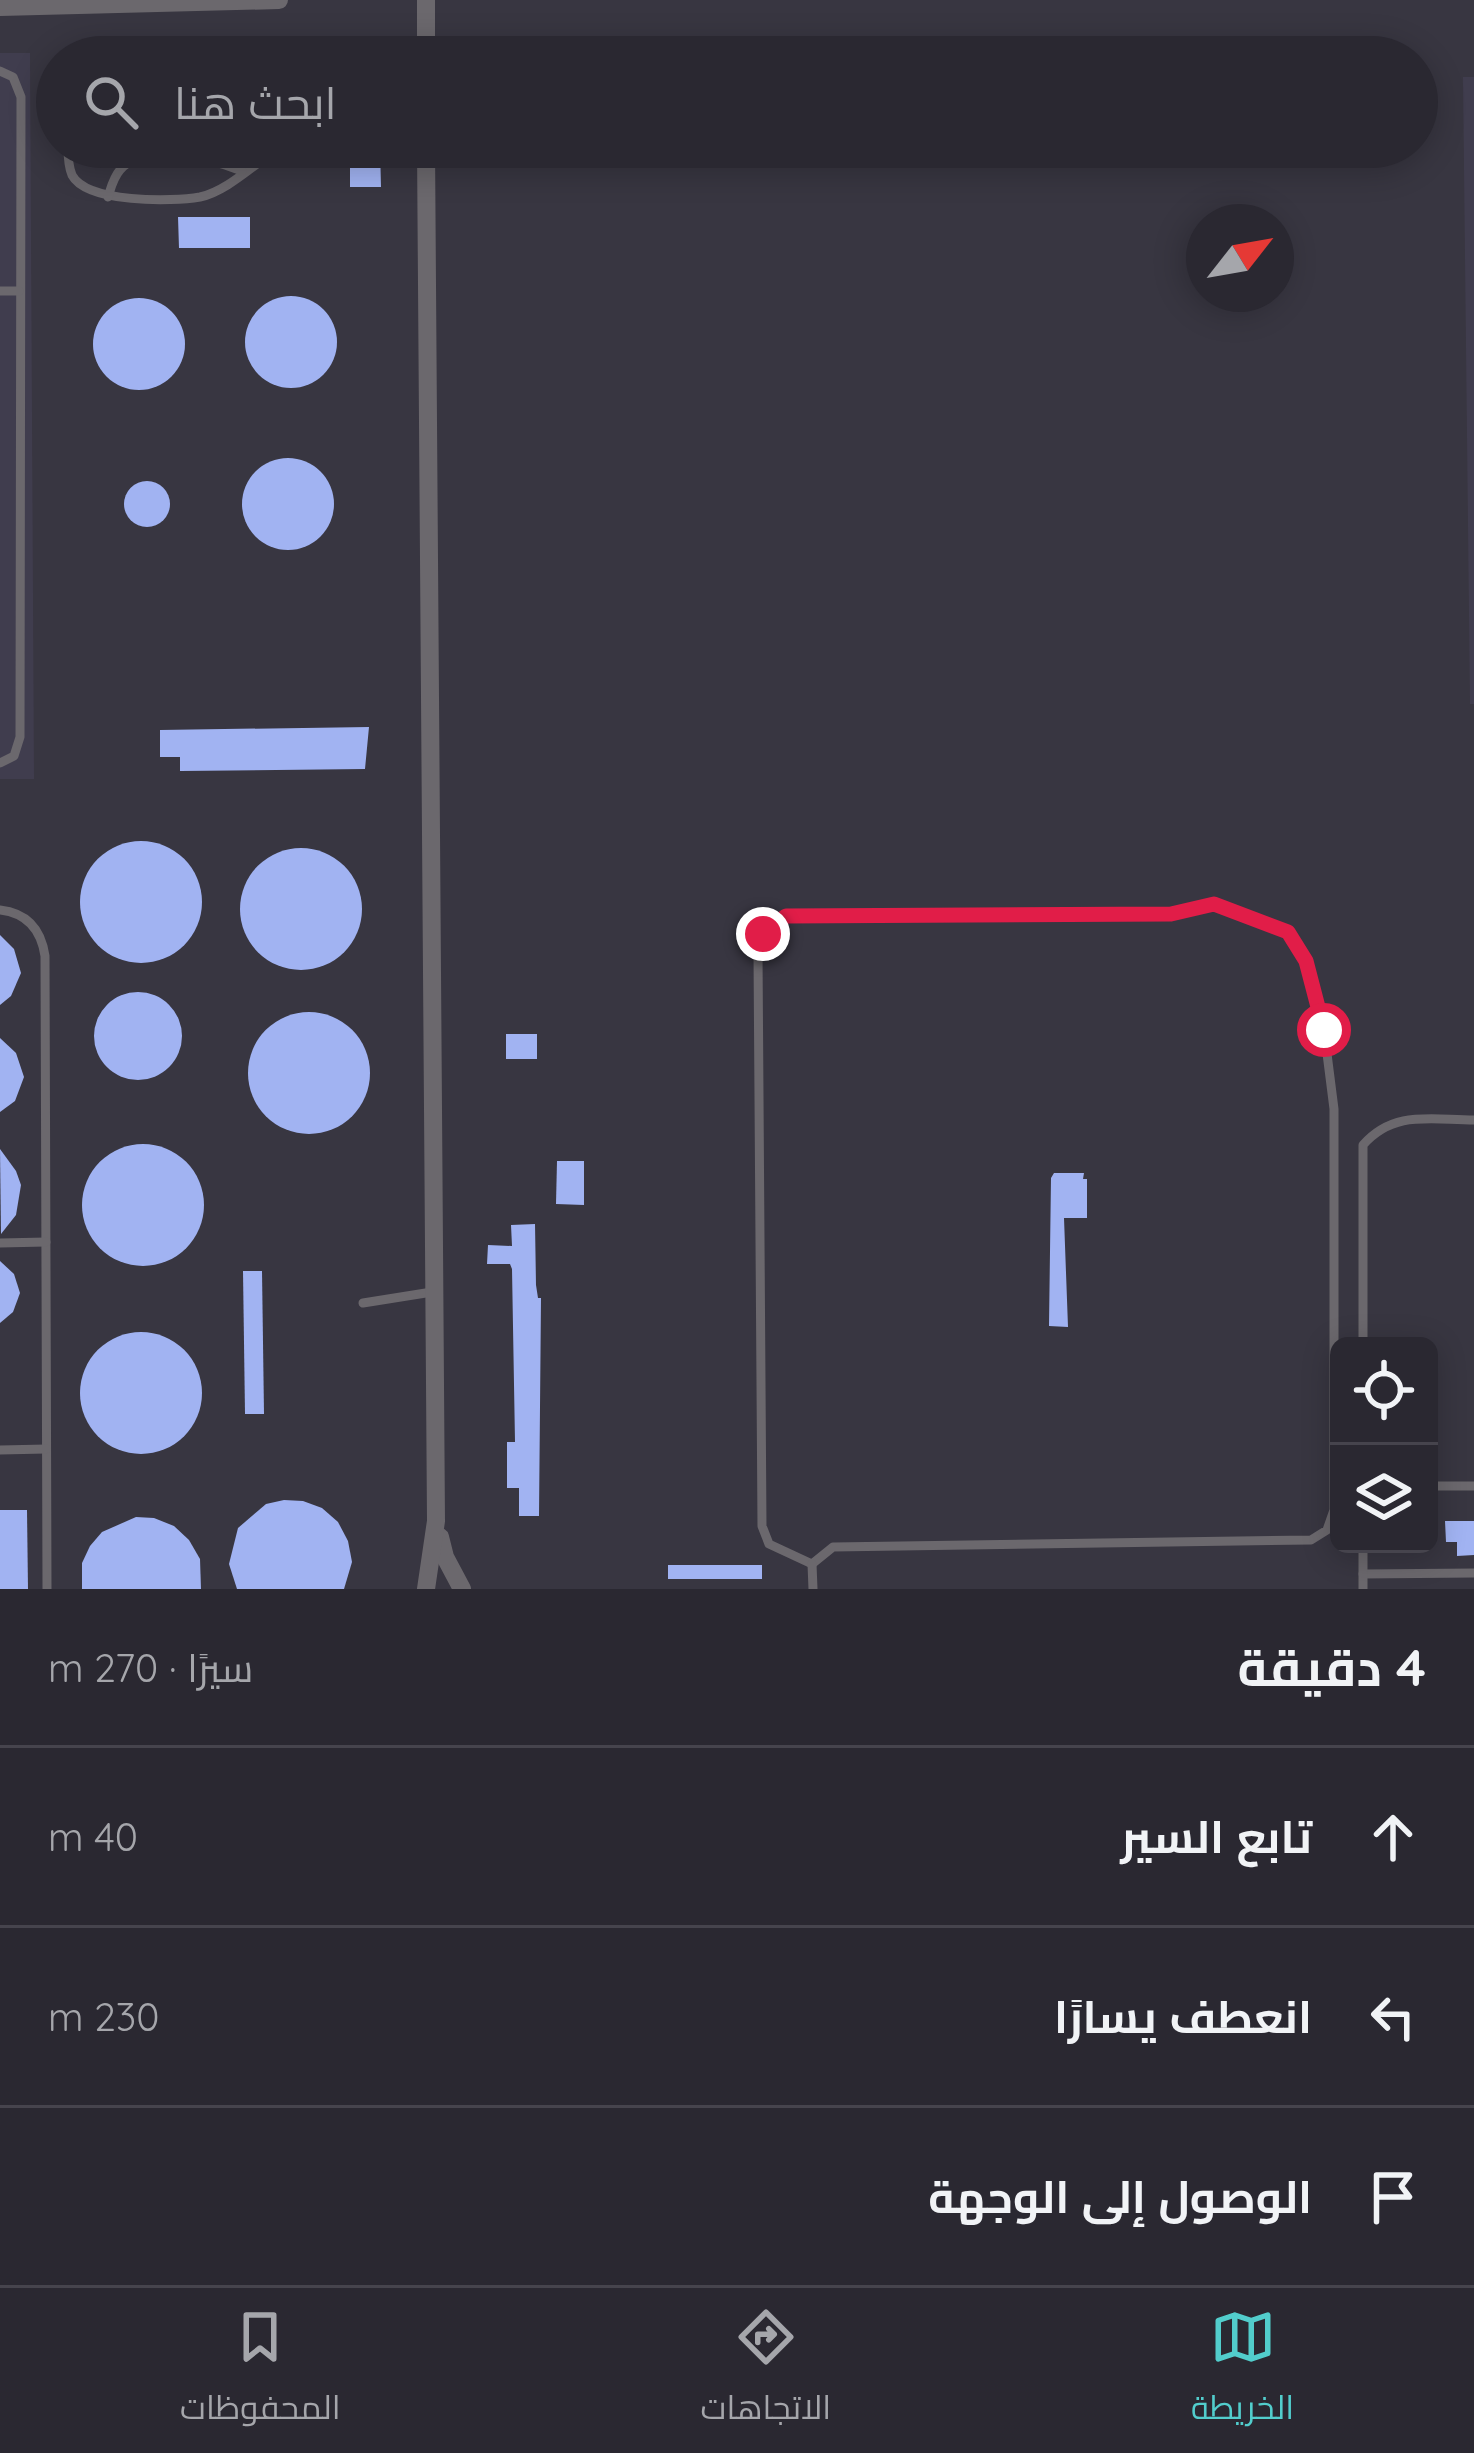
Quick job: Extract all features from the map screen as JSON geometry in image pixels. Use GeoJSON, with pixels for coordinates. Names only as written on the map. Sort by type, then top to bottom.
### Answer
{"type":"FeatureCollection","features":[{"type":"Feature","properties":{"kind":"street"},"geometry":{"type":"LineString","coordinates":[[0,7],[279,0]]}},
{"type":"Feature","properties":{"kind":"street"},"geometry":{"type":"LineString","coordinates":[[426,0],[426,36]]}},
{"type":"Feature","properties":{"kind":"street"},"geometry":{"type":"LineString","coordinates":[[426,168],[436,1521],[426,1589]]}},
{"type":"Feature","properties":{"kind":"street"},"geometry":{"type":"LineString","coordinates":[[436,1521],[445,1557],[462,1589]]}},
{"type":"Feature","properties":{"kind":"lane"},"geometry":{"type":"LineString","coordinates":[[0,70],[21,89],[20,737],[14,756],[0,763]]}},
{"type":"Feature","properties":{"kind":"lane"},"geometry":{"type":"LineString","coordinates":[[71,168],[83,187],[108,197],[199,197],[247,168]]}},
{"type":"Feature","properties":{"kind":"lane"},"geometry":{"type":"LineString","coordinates":[[108,197],[124,168]]}},
{"type":"Feature","properties":{"kind":"lane"},"geometry":{"type":"LineString","coordinates":[[233,168],[242,171]]}},
{"type":"Feature","properties":{"kind":"lane"},"geometry":{"type":"LineString","coordinates":[[0,291],[19,291]]}},
{"type":"Feature","properties":{"kind":"lane"},"geometry":{"type":"LineString","coordinates":[[1214,904],[1288,932],[1306,961],[1324,1030],[1334,1109],[1334,1510],[1327,1530],[1311,1540],[833,1547],[812,1564],[770,1544],[762,1526],[758,954],[763,934],[786,916],[1171,914],[1214,904]]}},
{"type":"Feature","properties":{"kind":"lane"},"geometry":{"type":"LineString","coordinates":[[0,910],[26,918],[44,947],[46,1589]]}},
{"type":"Feature","properties":{"kind":"lane"},"geometry":{"type":"LineString","coordinates":[[1363,1337],[1363,1144],[1380,1125],[1401,1120],[1474,1120]]}},
{"type":"Feature","properties":{"kind":"lane"},"geometry":{"type":"LineString","coordinates":[[0,1243],[46,1242]]}},
{"type":"Feature","properties":{"kind":"lane"},"geometry":{"type":"LineString","coordinates":[[363,1303],[432,1292]]}},
{"type":"Feature","properties":{"kind":"lane"},"geometry":{"type":"LineString","coordinates":[[0,1450],[46,1449]]}},
{"type":"Feature","properties":{"kind":"lane"},"geometry":{"type":"LineString","coordinates":[[1438,1486],[1474,1486]]}},
{"type":"Feature","properties":{"kind":"lane"},"geometry":{"type":"LineString","coordinates":[[1363,1553],[1363,1589]]}},
{"type":"Feature","properties":{"kind":"lane"},"geometry":{"type":"LineString","coordinates":[[812,1564],[813,1589]]}},
{"type":"Feature","properties":{"kind":"lane"},"geometry":{"type":"LineString","coordinates":[[1363,1574],[1474,1573]]}},
{"type":"Feature","properties":{"kind":"shaded area"},"geometry":{"type":"Polygon","coordinates":[[[0,53],[30,53],[34,779],[0,779],[0,53]]]}},
{"type":"Feature","properties":{"kind":"shaded area"},"geometry":{"type":"Polygon","coordinates":[[[1463,77],[1474,77],[1474,704],[1470,704],[1463,77]]]}},
{"type":"Feature","properties":{"kind":"building"},"geometry":{"type":"Polygon","coordinates":[[[350,168],[381,168],[381,187],[350,187],[350,168]]]}},
{"type":"Feature","properties":{"kind":"building"},"geometry":{"type":"Polygon","coordinates":[[[178,217],[250,217],[250,248],[179,248],[178,217]]]}},
{"type":"Feature","properties":{"kind":"building"},"geometry":{"type":"Polygon","coordinates":[[[291,296],[309,299],[324,309],[334,324],[334,360],[324,375],[309,385],[291,388],[273,385],[258,375],[248,360],[245,342],[248,324],[258,309],[273,299],[291,296]]]}},
{"type":"Feature","properties":{"kind":"building"},"geometry":{"type":"Polygon","coordinates":[[[139,298],[157,301],[172,311],[182,326],[182,362],[172,377],[157,387],[139,390],[121,387],[106,377],[96,362],[93,344],[96,326],[106,311],[121,301],[139,298]]]}},
{"type":"Feature","properties":{"kind":"building"},"geometry":{"type":"Polygon","coordinates":[[[288,458],[306,461],[321,471],[331,486],[331,522],[321,537],[306,547],[288,550],[270,547],[255,537],[245,522],[242,504],[245,486],[255,471],[270,461],[288,458]]]}},
{"type":"Feature","properties":{"kind":"building"},"geometry":{"type":"Polygon","coordinates":[[[147,481],[163,488],[170,504],[163,520],[147,527],[131,520],[124,504],[131,488],[147,481]]]}},
{"type":"Feature","properties":{"kind":"building"},"geometry":{"type":"Polygon","coordinates":[[[369,727],[365,769],[180,771],[180,757],[160,757],[160,730],[369,727]]]}},
{"type":"Feature","properties":{"kind":"building"},"geometry":{"type":"Polygon","coordinates":[[[141,841],[164,846],[184,859],[197,879],[202,902],[197,925],[184,945],[164,958],[141,963],[118,958],[98,945],[85,925],[80,902],[85,879],[98,859],[118,846],[141,841]]]}},
{"type":"Feature","properties":{"kind":"building"},"geometry":{"type":"Polygon","coordinates":[[[301,848],[324,853],[344,866],[357,886],[362,909],[357,932],[344,952],[324,965],[301,970],[278,965],[258,952],[245,932],[240,909],[245,886],[258,866],[278,853],[301,848]]]}},
{"type":"Feature","properties":{"kind":"building"},"geometry":{"type":"Polygon","coordinates":[[[0,935],[14,949],[21,973],[11,996],[0,1005],[0,935]]]}},
{"type":"Feature","properties":{"kind":"building"},"geometry":{"type":"Polygon","coordinates":[[[138,992],[169,1005],[182,1036],[169,1067],[138,1080],[107,1067],[94,1036],[107,1005],[138,992]]]}},
{"type":"Feature","properties":{"kind":"building"},"geometry":{"type":"Polygon","coordinates":[[[309,1012],[332,1017],[352,1030],[365,1050],[370,1073],[365,1096],[352,1116],[332,1129],[309,1134],[286,1129],[266,1116],[253,1096],[248,1073],[253,1050],[266,1030],[286,1017],[309,1012]]]}},
{"type":"Feature","properties":{"kind":"building"},"geometry":{"type":"Polygon","coordinates":[[[506,1034],[537,1034],[537,1059],[506,1059],[506,1034]]]}},
{"type":"Feature","properties":{"kind":"building"},"geometry":{"type":"Polygon","coordinates":[[[0,1038],[16,1053],[24,1077],[15,1101],[0,1112],[0,1038]]]}},
{"type":"Feature","properties":{"kind":"building"},"geometry":{"type":"Polygon","coordinates":[[[143,1144],[166,1149],[186,1162],[199,1182],[204,1205],[199,1228],[186,1248],[166,1261],[143,1266],[120,1261],[100,1248],[87,1228],[82,1205],[87,1182],[100,1162],[120,1149],[143,1144]]]}},
{"type":"Feature","properties":{"kind":"building"},"geometry":{"type":"Polygon","coordinates":[[[0,1149],[21,1185],[16,1215],[1,1234],[0,1149]]]}},
{"type":"Feature","properties":{"kind":"building"},"geometry":{"type":"Polygon","coordinates":[[[557,1161],[584,1161],[584,1205],[556,1204],[557,1161]]]}},
{"type":"Feature","properties":{"kind":"building"},"geometry":{"type":"Polygon","coordinates":[[[1054,1173],[1084,1173],[1087,1179],[1087,1218],[1064,1218],[1068,1327],[1049,1326],[1054,1173]]]}},
{"type":"Feature","properties":{"kind":"building"},"geometry":{"type":"Polygon","coordinates":[[[535,1224],[536,1285],[541,1298],[539,1516],[519,1516],[519,1488],[507,1488],[507,1442],[515,1442],[512,1269],[510,1264],[487,1264],[488,1245],[512,1246],[511,1225],[535,1224]]]}},
{"type":"Feature","properties":{"kind":"building"},"geometry":{"type":"Polygon","coordinates":[[[0,1261],[14,1274],[20,1293],[13,1312],[0,1323],[0,1261]]]}},
{"type":"Feature","properties":{"kind":"building"},"geometry":{"type":"Polygon","coordinates":[[[243,1271],[262,1271],[264,1414],[245,1414],[243,1271]]]}},
{"type":"Feature","properties":{"kind":"building"},"geometry":{"type":"Polygon","coordinates":[[[141,1332],[164,1337],[184,1350],[197,1370],[202,1393],[197,1416],[184,1436],[164,1449],[141,1454],[118,1449],[98,1436],[85,1416],[80,1393],[85,1370],[98,1350],[118,1337],[141,1332]]]}},
{"type":"Feature","properties":{"kind":"building"},"geometry":{"type":"Polygon","coordinates":[[[284,1500],[322,1508],[338,1522],[352,1562],[344,1589],[237,1589],[229,1564],[238,1528],[266,1504],[284,1500]]]}},
{"type":"Feature","properties":{"kind":"building"},"geometry":{"type":"Polygon","coordinates":[[[0,1510],[27,1510],[28,1589],[0,1589],[0,1510]]]}},
{"type":"Feature","properties":{"kind":"building"},"geometry":{"type":"Polygon","coordinates":[[[136,1517],[174,1526],[189,1540],[200,1559],[201,1589],[82,1589],[82,1563],[90,1546],[102,1532],[136,1517]]]}},
{"type":"Feature","properties":{"kind":"building"},"geometry":{"type":"Polygon","coordinates":[[[1445,1521],[1474,1521],[1474,1555],[1457,1556],[1457,1542],[1446,1542],[1445,1521]]]}},
{"type":"Feature","properties":{"kind":"building"},"geometry":{"type":"Polygon","coordinates":[[[668,1565],[762,1565],[762,1579],[668,1579],[668,1565]]]}},
{"type":"Feature","properties":{"kind":"route"},"geometry":{"type":"LineString","coordinates":[[763,934],[786,916],[1171,914],[1214,904],[1288,932],[1306,961],[1324,1030]]}}]}
